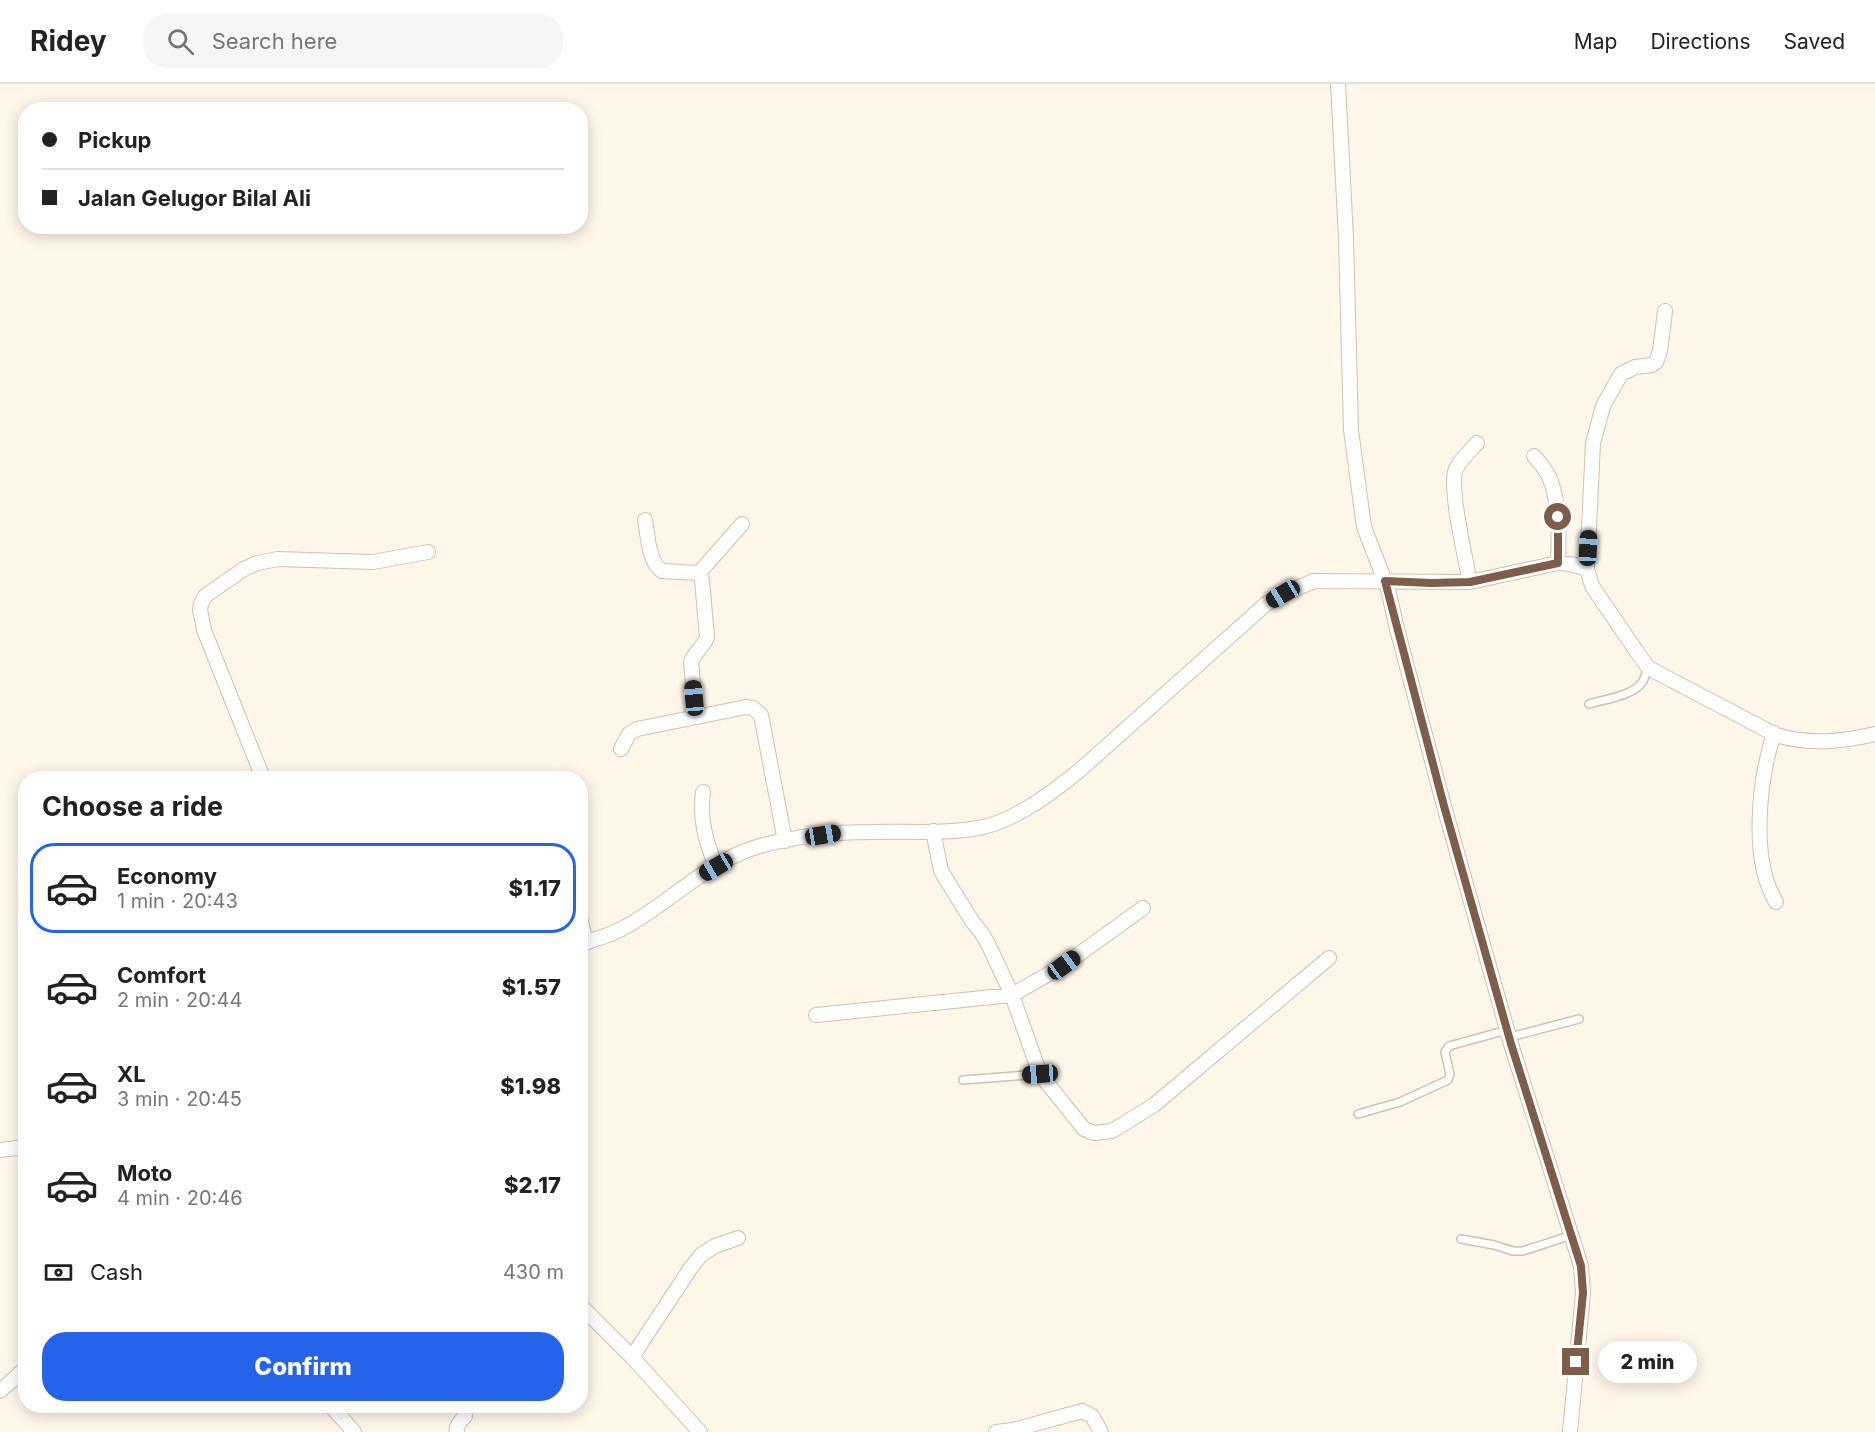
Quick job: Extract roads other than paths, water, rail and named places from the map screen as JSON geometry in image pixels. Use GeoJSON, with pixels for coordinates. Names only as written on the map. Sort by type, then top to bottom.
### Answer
{"type":"FeatureCollection","features":[{"type":"Feature","properties":{"kind":"street"},"geometry":{"type":"LineString","coordinates":[[1338,84],[1347,238],[1351,430],[1364,527],[1508,1033],[1569,1236],[1581,1266],[1583,1293],[1570,1432]]}},
{"type":"Feature","properties":{"kind":"street"},"geometry":{"type":"LineString","coordinates":[[1665,311],[1660,351],[1656,362],[1621,374],[1603,406],[1593,443],[1587,569],[1592,586],[1648,667],[1658,673],[1774,733],[1796,741],[1851,740],[1875,734]]}},
{"type":"Feature","properties":{"kind":"street"},"geometry":{"type":"LineString","coordinates":[[1470,582],[1455,496],[1455,472],[1477,443]]}},
{"type":"Feature","properties":{"kind":"street"},"geometry":{"type":"LineString","coordinates":[[1534,456],[1550,479],[1555,496],[1559,533],[1558,563]]}},
{"type":"Feature","properties":{"kind":"street"},"geometry":{"type":"LineString","coordinates":[[645,520],[657,568],[662,571],[699,573]]}},
{"type":"Feature","properties":{"kind":"street"},"geometry":{"type":"LineString","coordinates":[[699,573],[742,524]]}},
{"type":"Feature","properties":{"kind":"street"},"geometry":{"type":"LineString","coordinates":[[260,771],[204,630],[200,610],[202,600],[244,569],[266,561],[278,559],[373,562],[428,552]]}},
{"type":"Feature","properties":{"kind":"street"},"geometry":{"type":"LineString","coordinates":[[588,942],[628,926],[716,867],[758,846],[842,832],[979,828],[1027,808],[1062,784],[1097,755],[1266,604],[1314,581],[1470,582],[1558,563],[1587,569]]}},
{"type":"Feature","properties":{"kind":"street"},"geometry":{"type":"LineString","coordinates":[[696,716],[692,662],[695,654],[705,644],[707,637],[702,580],[699,573]]}},
{"type":"Feature","properties":{"kind":"street"},"geometry":{"type":"LineString","coordinates":[[621,749],[629,734],[637,729],[746,706],[753,708],[761,715],[785,841]]}},
{"type":"Feature","properties":{"kind":"street"},"geometry":{"type":"LineString","coordinates":[[1774,733],[1766,762],[1760,829],[1763,874],[1776,902]]}},
{"type":"Feature","properties":{"kind":"street"},"geometry":{"type":"LineString","coordinates":[[703,792],[702,818],[709,850],[716,867]]}},
{"type":"Feature","properties":{"kind":"street"},"geometry":{"type":"LineString","coordinates":[[933,831],[941,871],[983,935],[1012,995],[1040,1074],[1084,1129],[1094,1132],[1112,1131],[1154,1105],[1329,958]]}},
{"type":"Feature","properties":{"kind":"street"},"geometry":{"type":"LineString","coordinates":[[816,1015],[1012,995],[1064,965],[1143,908]]}},
{"type":"Feature","properties":{"kind":"street"},"geometry":{"type":"LineString","coordinates":[[0,1150],[18,1148]]}},
{"type":"Feature","properties":{"kind":"street"},"geometry":{"type":"LineString","coordinates":[[632,1357],[701,1255],[715,1246],[738,1238]]}},
{"type":"Feature","properties":{"kind":"street"},"geometry":{"type":"LineString","coordinates":[[588,1313],[632,1357],[700,1432]]}},
{"type":"Feature","properties":{"kind":"street"},"geometry":{"type":"LineString","coordinates":[[0,1391],[18,1375]]}},
{"type":"Feature","properties":{"kind":"street"},"geometry":{"type":"LineString","coordinates":[[996,1432],[1013,1430],[1082,1411],[1092,1416],[1101,1432]]}},
{"type":"Feature","properties":{"kind":"street"},"geometry":{"type":"LineString","coordinates":[[337,1413],[354,1432]]}},
{"type":"Feature","properties":{"kind":"street"},"geometry":{"type":"LineString","coordinates":[[457,1432],[459,1423],[465,1416]]}},
{"type":"Feature","properties":{"kind":"lane"},"geometry":{"type":"LineString","coordinates":[[1588,704],[1637,687],[1643,680],[1648,667]]}},
{"type":"Feature","properties":{"kind":"lane"},"geometry":{"type":"LineString","coordinates":[[1358,1114],[1400,1102],[1448,1080],[1450,1074],[1445,1052],[1452,1045],[1579,1019]]}},
{"type":"Feature","properties":{"kind":"lane"},"geometry":{"type":"LineString","coordinates":[[963,1080],[1040,1074]]}},
{"type":"Feature","properties":{"kind":"lane"},"geometry":{"type":"LineString","coordinates":[[1461,1239],[1513,1251],[1523,1251],[1569,1236]]}}]}
